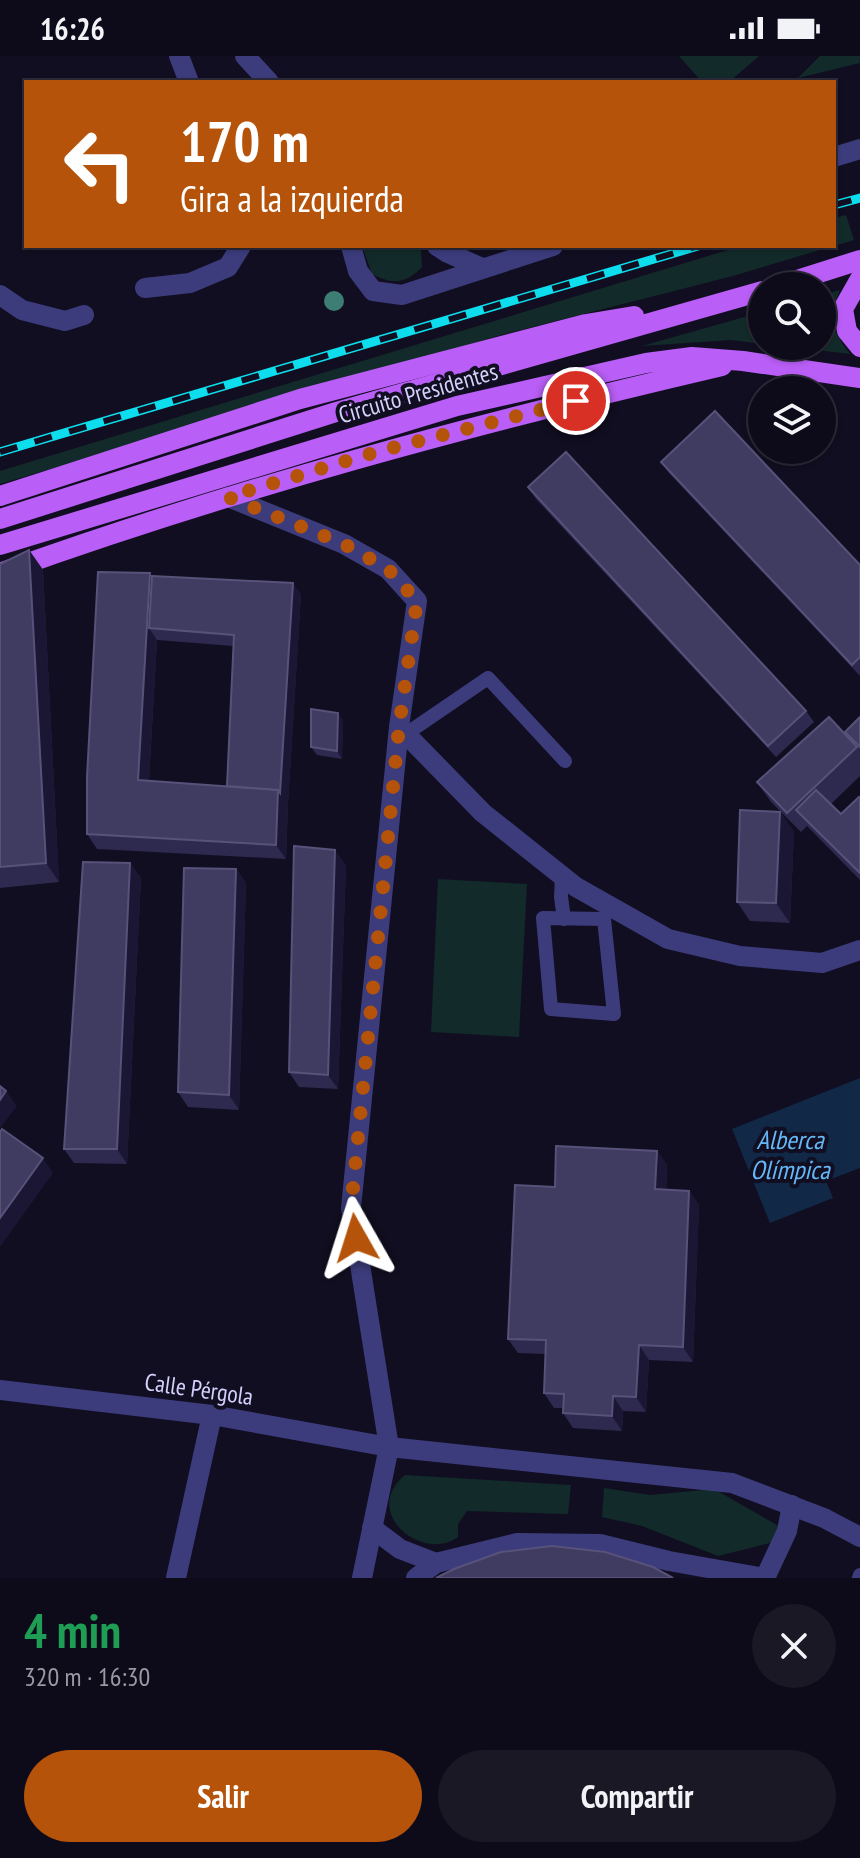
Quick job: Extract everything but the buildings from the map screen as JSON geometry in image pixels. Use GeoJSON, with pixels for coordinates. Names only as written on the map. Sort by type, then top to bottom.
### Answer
{"type":"FeatureCollection","features":[{"type":"Feature","properties":{"kind":"main road"},"geometry":{"type":"LineString","coordinates":[[822,272],[860,260]]}},
{"type":"Feature","properties":{"kind":"main road"},"geometry":{"type":"LineString","coordinates":[[860,279],[843,309],[847,331],[860,347]]}},
{"type":"Feature","properties":{"kind":"main road"},"geometry":{"type":"LineString","coordinates":[[0,496],[300,399],[586,324],[748,294]]}},
{"type":"Feature","properties":{"kind":"main road","name":"Circuito Presidentes"},"geometry":{"type":"LineString","coordinates":[[0,519],[336,412],[748,295]]}},
{"type":"Feature","properties":{"kind":"main road","name":"Circuito Presidentes"},"geometry":{"type":"LineString","coordinates":[[0,545],[457,406],[646,363],[692,357],[860,378]]}},
{"type":"Feature","properties":{"kind":"main road"},"geometry":{"type":"LineString","coordinates":[[0,573],[228,497],[478,425],[743,361]]}},
{"type":"Feature","properties":{"kind":"street"},"geometry":{"type":"LineString","coordinates":[[179,56],[188,80]]}},
{"type":"Feature","properties":{"kind":"street"},"geometry":{"type":"LineString","coordinates":[[245,56],[267,80]]}},
{"type":"Feature","properties":{"kind":"street"},"geometry":{"type":"LineString","coordinates":[[836,156],[860,149]]}},
{"type":"Feature","properties":{"kind":"street"},"geometry":{"type":"LineString","coordinates":[[145,288],[190,283],[228,267],[240,248]]}},
{"type":"Feature","properties":{"kind":"street"},"geometry":{"type":"LineString","coordinates":[[352,248],[358,271],[373,291],[402,295],[547,248]]}},
{"type":"Feature","properties":{"kind":"street"},"geometry":{"type":"LineString","coordinates":[[440,248],[482,268]]}},
{"type":"Feature","properties":{"kind":"street"},"geometry":{"type":"LineString","coordinates":[[0,295],[22,310],[65,321],[84,315]]}},
{"type":"Feature","properties":{"kind":"street"},"geometry":{"type":"LineString","coordinates":[[228,497],[344,544],[388,569],[417,601],[351,1208],[389,1447],[362,1578]]}},
{"type":"Feature","properties":{"kind":"street"},"geometry":{"type":"LineString","coordinates":[[403,730],[483,813],[562,876],[668,939],[740,956],[822,963],[860,950]]}},
{"type":"Feature","properties":{"kind":"street","name":"Calle Pérgola"},"geometry":{"type":"LineString","coordinates":[[0,1390],[212,1415],[389,1447],[732,1483],[824,1518],[860,1537]]}},
{"type":"Feature","properties":{"kind":"street"},"geometry":{"type":"LineString","coordinates":[[176,1578],[212,1415]]}},
{"type":"Feature","properties":{"kind":"street"},"geometry":{"type":"LineString","coordinates":[[416,1578],[436,1563],[517,1543],[600,1544],[669,1561],[764,1578],[787,1531],[792,1505]]}},
{"type":"Feature","properties":{"kind":"street"},"geometry":{"type":"LineString","coordinates":[[372,1528],[400,1549],[436,1563]]}},
{"type":"Feature","properties":{"kind":"lane"},"geometry":{"type":"LineString","coordinates":[[403,730],[488,678],[565,761]]}},
{"type":"Feature","properties":{"kind":"lane"},"geometry":{"type":"LineString","coordinates":[[562,876],[564,919]]}},
{"type":"Feature","properties":{"kind":"lane"},"geometry":{"type":"LineString","coordinates":[[543,918],[564,919],[604,919],[614,1014],[551,1009],[543,918]]}},
{"type":"Feature","properties":{"kind":"lane"},"geometry":{"type":"LineString","coordinates":[[669,1561],[696,1578]]}},
{"type":"Feature","properties":{"kind":"green space"},"geometry":{"type":"Polygon","coordinates":[[[679,56],[759,56],[731,80],[700,80],[679,56]]]}},
{"type":"Feature","properties":{"kind":"green space"},"geometry":{"type":"Polygon","coordinates":[[[820,56],[860,56],[860,63],[798,78],[820,56]]]}},
{"type":"Feature","properties":{"kind":"green space"},"geometry":{"type":"Polygon","coordinates":[[[846,215],[854,240],[836,245],[836,218],[846,215]]]}},
{"type":"Feature","properties":{"kind":"green space"},"geometry":{"type":"Polygon","coordinates":[[[363,248],[421,250],[422,267],[404,280],[386,280],[372,274],[363,248]]]}},
{"type":"Feature","properties":{"kind":"green space"},"geometry":{"type":"Polygon","coordinates":[[[734,248],[826,248],[733,276],[501,335],[0,484],[0,471],[734,248]]]}},
{"type":"Feature","properties":{"kind":"green space"},"geometry":{"type":"Polygon","coordinates":[[[748,316],[748,342],[731,340],[642,346],[748,316]]]}},
{"type":"Feature","properties":{"kind":"green space"},"geometry":{"type":"Polygon","coordinates":[[[836,331],[839,338],[850,354],[836,352],[836,331]]]}},
{"type":"Feature","properties":{"kind":"green space"},"geometry":{"type":"Polygon","coordinates":[[[438,879],[527,884],[519,1037],[431,1032],[438,879]]]}},
{"type":"Feature","properties":{"kind":"green space"},"geometry":{"type":"Polygon","coordinates":[[[405,1475],[571,1485],[568,1514],[467,1511],[458,1524],[458,1537],[444,1543],[428,1543],[414,1539],[401,1530],[393,1518],[389,1504],[393,1489],[405,1475]]]}},
{"type":"Feature","properties":{"kind":"green space"},"geometry":{"type":"Polygon","coordinates":[[[604,1488],[650,1495],[714,1489],[777,1525],[781,1531],[778,1538],[770,1543],[718,1556],[642,1526],[602,1517],[604,1488]]]}},
{"type":"Feature","properties":{"kind":"water","name":"Alberca Olímpica"},"geometry":{"type":"Polygon","coordinates":[[[860,1078],[860,1168],[826,1181],[833,1198],[770,1223],[732,1129],[860,1078]]]}},
{"type":"Feature","properties":{"kind":"railway"},"geometry":{"type":"LineString","coordinates":[[836,204],[860,198]]}},
{"type":"Feature","properties":{"kind":"railway"},"geometry":{"type":"LineString","coordinates":[[0,452],[691,248]]}},
{"type":"Feature","properties":{"kind":"route"},"geometry":{"type":"LineString","coordinates":[[356,1238],[351,1208],[399,727],[417,601],[388,569],[344,544],[228,497],[376,452],[576,401]]}}]}
